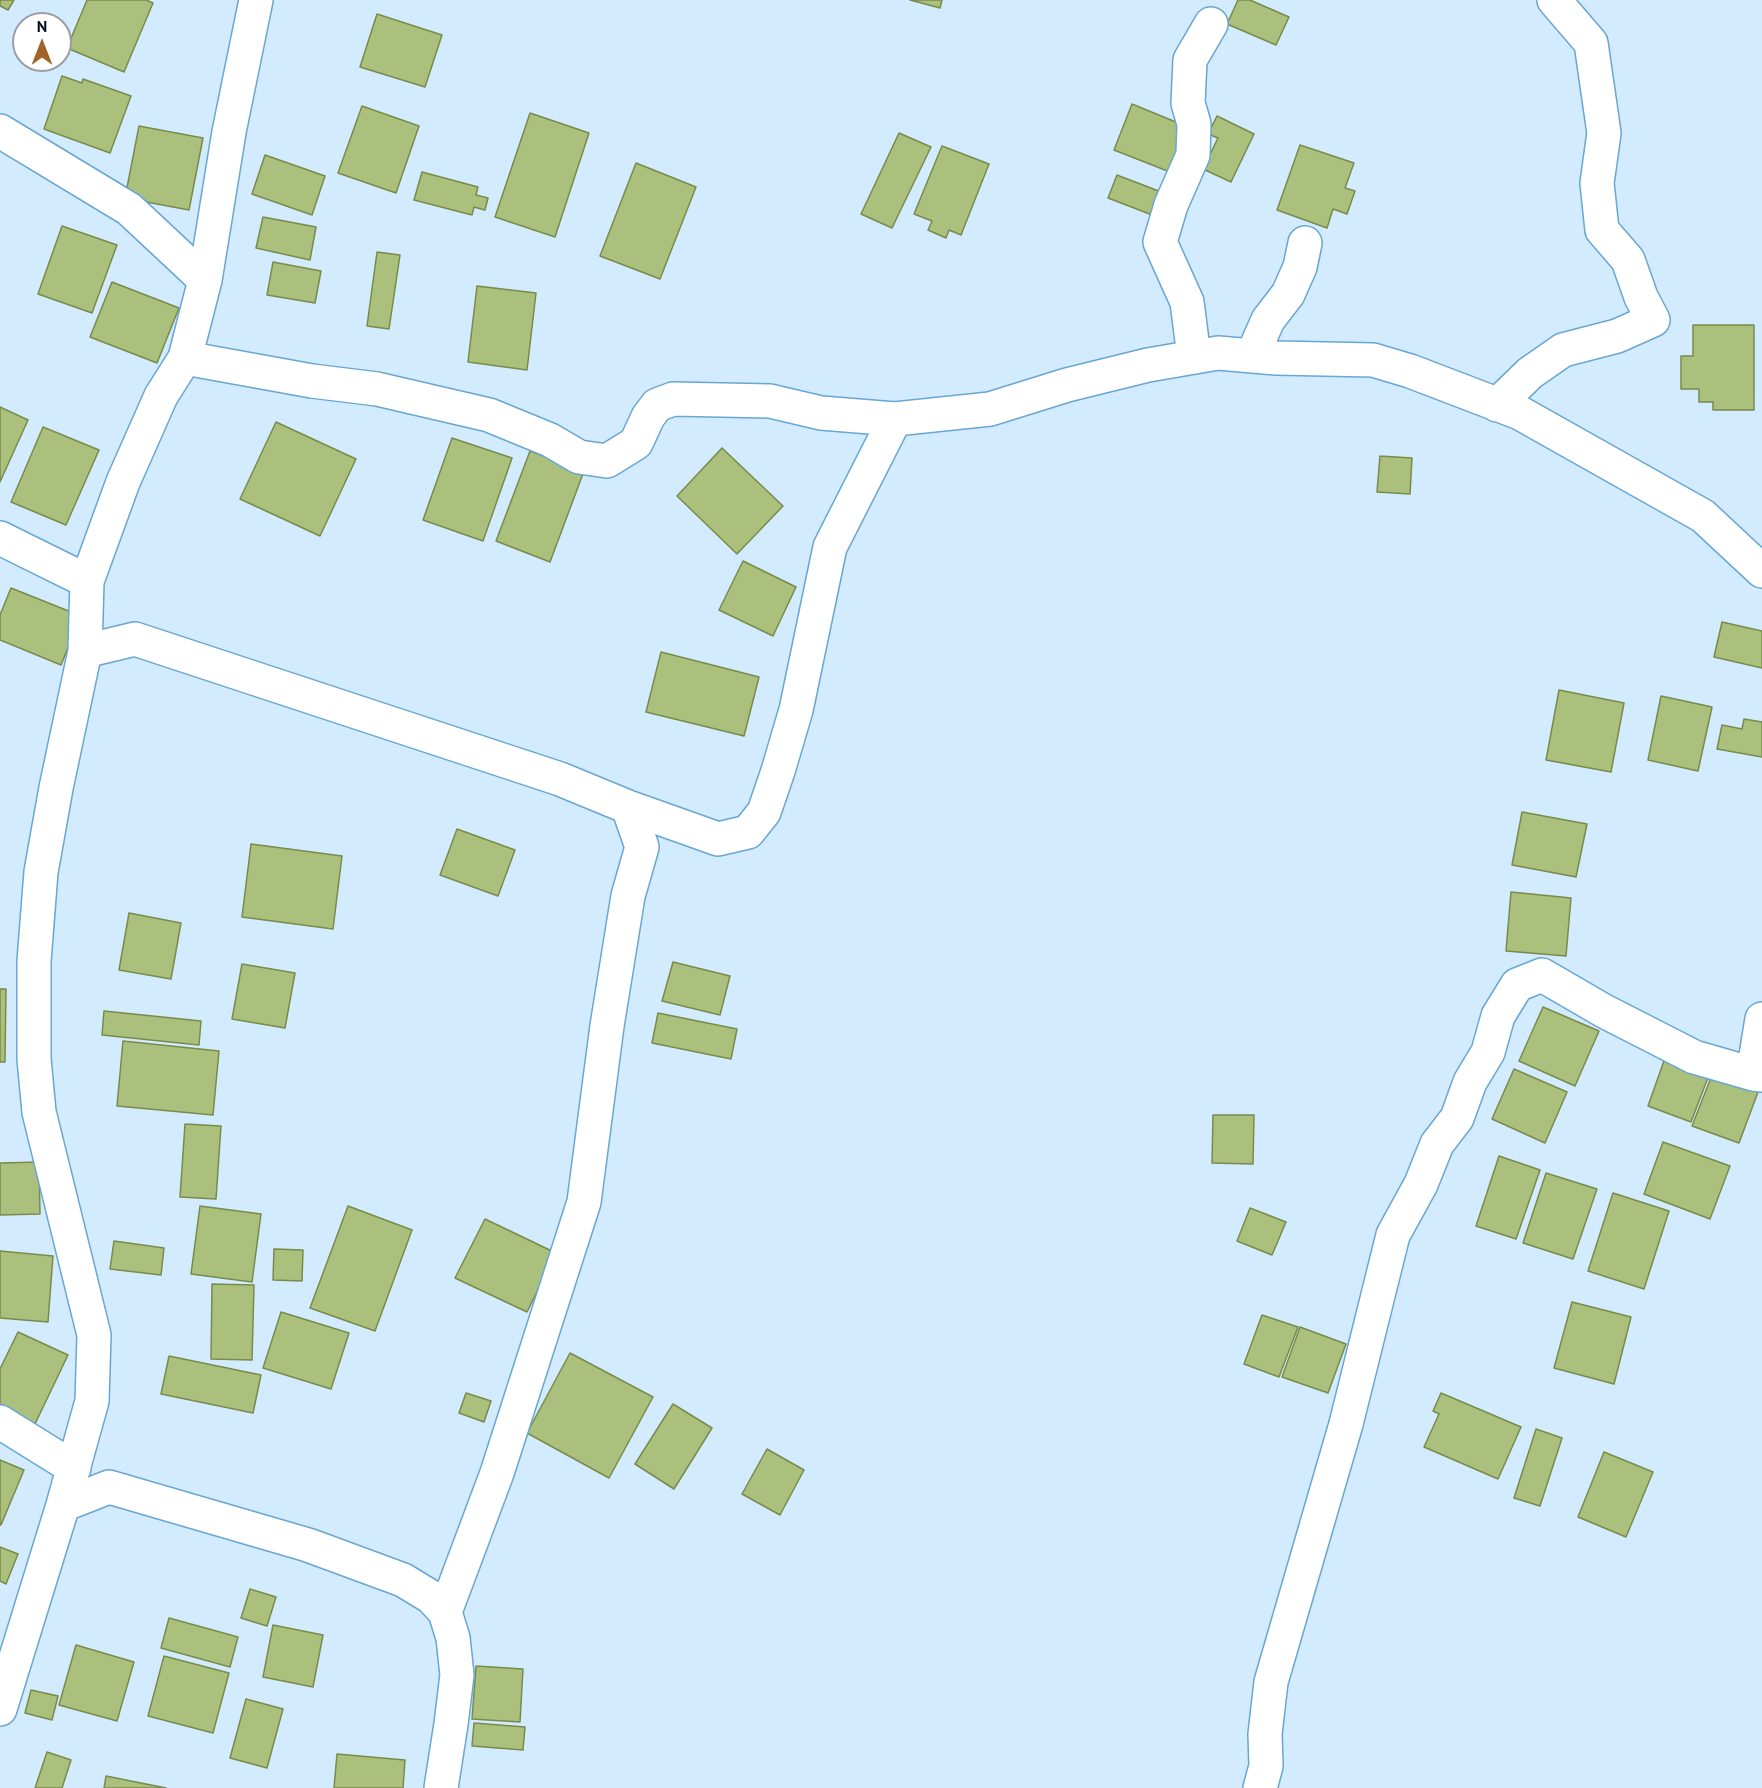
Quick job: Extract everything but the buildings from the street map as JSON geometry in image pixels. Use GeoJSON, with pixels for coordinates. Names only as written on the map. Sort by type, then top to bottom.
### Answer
{"type":"FeatureCollection","features":[{"type":"Feature","properties":{"kind":"street"},"geometry":{"type":"LineString","coordinates":[[0,1710],[63,1505],[92,1401],[94,1335],[39,1112],[33,1059],[33,961],[41,872],[85,651],[87,581],[123,482],[161,396],[184,358],[205,280],[229,132],[256,0]]}},
{"type":"Feature","properties":{"kind":"street"},"geometry":{"type":"LineString","coordinates":[[1497,405],[1530,374],[1563,350],[1617,336],[1653,320],[1641,297],[1628,260],[1602,230],[1597,183],[1604,133],[1591,43],[1554,0]]}},
{"type":"Feature","properties":{"kind":"street"},"geometry":{"type":"LineString","coordinates":[[1194,357],[1187,302],[1160,242],[1171,205],[1193,155],[1194,124],[1188,103],[1190,60],[1211,24]]}},
{"type":"Feature","properties":{"kind":"street"},"geometry":{"type":"LineString","coordinates":[[0,131],[129,209],[205,280]]}},
{"type":"Feature","properties":{"kind":"street"},"geometry":{"type":"LineString","coordinates":[[1252,356],[1268,320],[1288,294],[1300,267],[1305,243]]}},
{"type":"Feature","properties":{"kind":"street"},"geometry":{"type":"LineString","coordinates":[[184,358],[312,381],[377,389],[489,415],[550,440],[579,457],[607,461],[636,443],[648,417],[657,405],[673,399],[770,401],[821,413],[895,419],[990,409],[1067,385],[1148,365],[1218,353],[1373,360],[1410,371],[1520,413],[1703,516],[1762,571]]}},
{"type":"Feature","properties":{"kind":"street"},"geometry":{"type":"LineString","coordinates":[[85,651],[135,639],[560,779],[628,807],[718,839],[748,832],[764,812],[796,710],[830,547],[895,419]]}},
{"type":"Feature","properties":{"kind":"street"},"geometry":{"type":"LineString","coordinates":[[0,538],[87,581]]}},
{"type":"Feature","properties":{"kind":"street"},"geometry":{"type":"LineString","coordinates":[[445,1612],[497,1473],[584,1202],[607,1026],[628,896],[642,847],[628,807]]}},
{"type":"Feature","properties":{"kind":"street"},"geometry":{"type":"LineString","coordinates":[[642,847],[678,825]]}},
{"type":"Feature","properties":{"kind":"street"},"geometry":{"type":"LineString","coordinates":[[1260,1788],[1266,1766],[1265,1734],[1271,1682],[1346,1425],[1393,1235],[1421,1184],[1437,1144],[1456,1118],[1470,1082],[1488,1052],[1498,1016],[1517,985],[1542,975],[1604,1011],[1694,1057],[1757,1075],[1762,1019]]}},
{"type":"Feature","properties":{"kind":"street"},"geometry":{"type":"LineString","coordinates":[[0,1422],[74,1468]]}},
{"type":"Feature","properties":{"kind":"street"},"geometry":{"type":"LineString","coordinates":[[63,1505],[109,1487],[308,1545],[403,1580],[430,1597],[445,1612],[453,1638],[457,1676],[452,1724],[441,1788]]}}]}
